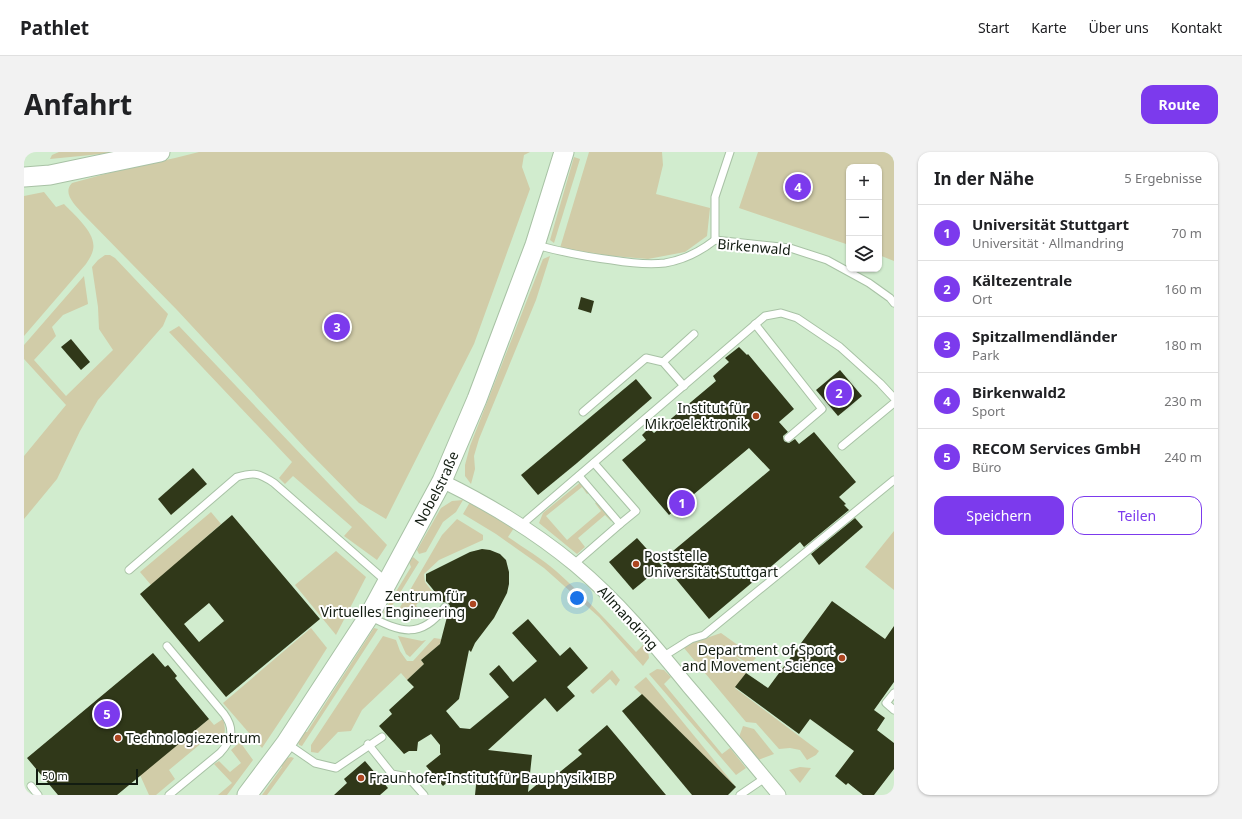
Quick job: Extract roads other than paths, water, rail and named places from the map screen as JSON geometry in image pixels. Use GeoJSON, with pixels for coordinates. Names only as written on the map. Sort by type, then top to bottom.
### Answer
{"type":"FeatureCollection","features":[{"type":"Feature","properties":{"kind":"street"},"geometry":{"type":"LineString","coordinates":[[24,177],[58,173],[160,152]]}},
{"type":"Feature","properties":{"kind":"street","name":"Nobelstraße"},"geometry":{"type":"LineString","coordinates":[[248,795],[286,743],[369,616],[442,481],[477,399],[535,245],[564,152]]}},
{"type":"Feature","properties":{"kind":"street","name":"Allmandring"},"geometry":{"type":"LineString","coordinates":[[442,481],[470,495],[522,525],[574,564],[607,594],[664,656],[779,795]]}},
{"type":"Feature","properties":{"kind":"lane"},"geometry":{"type":"LineString","coordinates":[[715,240],[715,197],[730,152]]}},
{"type":"Feature","properties":{"kind":"lane","name":"Birkenwald"},"geometry":{"type":"LineString","coordinates":[[535,245],[583,256],[640,264],[666,263],[688,256],[706,247],[715,240],[790,248],[828,260],[869,283],[894,302]]}},
{"type":"Feature","properties":{"kind":"lane"},"geometry":{"type":"LineString","coordinates":[[522,525],[765,316],[781,313],[797,318],[840,347],[880,383],[894,398]]}},
{"type":"Feature","properties":{"kind":"lane"},"geometry":{"type":"LineString","coordinates":[[755,324],[822,409],[788,438]]}},
{"type":"Feature","properties":{"kind":"lane"},"geometry":{"type":"LineString","coordinates":[[663,362],[694,334]]}},
{"type":"Feature","properties":{"kind":"lane"},"geometry":{"type":"LineString","coordinates":[[583,412],[646,358],[663,362],[684,386]]}},
{"type":"Feature","properties":{"kind":"lane"},"geometry":{"type":"LineString","coordinates":[[842,446],[894,403]]}},
{"type":"Feature","properties":{"kind":"lane"},"geometry":{"type":"LineString","coordinates":[[574,564],[636,511],[594,463]]}},
{"type":"Feature","properties":{"kind":"lane"},"geometry":{"type":"LineString","coordinates":[[129,570],[237,477],[250,473],[264,477],[274,483],[388,582]]}},
{"type":"Feature","properties":{"kind":"lane"},"geometry":{"type":"LineString","coordinates":[[579,476],[620,524]]}},
{"type":"Feature","properties":{"kind":"lane"},"geometry":{"type":"LineString","coordinates":[[664,656],[691,639],[704,634],[894,480]]}},
{"type":"Feature","properties":{"kind":"lane"},"geometry":{"type":"LineString","coordinates":[[369,616],[392,627],[406,630],[423,627],[437,618],[445,607]]}},
{"type":"Feature","properties":{"kind":"lane"},"geometry":{"type":"LineString","coordinates":[[167,646],[224,714],[229,721],[231,734],[227,745],[220,753],[169,795]]}},
{"type":"Feature","properties":{"kind":"lane"},"geometry":{"type":"LineString","coordinates":[[894,693],[886,703],[894,710]]}},
{"type":"Feature","properties":{"kind":"lane"},"geometry":{"type":"LineString","coordinates":[[286,743],[315,763],[336,768],[368,744],[382,737]]}},
{"type":"Feature","properties":{"kind":"lane"},"geometry":{"type":"LineString","coordinates":[[368,744],[392,774],[408,777],[424,795]]}},
{"type":"Feature","properties":{"kind":"lane"},"geometry":{"type":"LineString","coordinates":[[740,795],[765,778]]}},
{"type":"Feature","properties":{"kind":"lane"},"geometry":{"type":"LineString","coordinates":[[31,786],[38,795]]}},
{"type":"Feature","properties":{"kind":"place","name":"Birkenwald2"},"geometry":{"type":"Point","coordinates":[798,187]}},
{"type":"Feature","properties":{"kind":"place","name":"Spitzallmendländer"},"geometry":{"type":"Point","coordinates":[337,327]}},
{"type":"Feature","properties":{"kind":"place","name":"Kältezentrale"},"geometry":{"type":"Point","coordinates":[839,393]}},
{"type":"Feature","properties":{"kind":"place","name":"Institut für Mikroelektronik"},"geometry":{"type":"Point","coordinates":[756,416]}},
{"type":"Feature","properties":{"kind":"place","name":"Universität Stuttgart"},"geometry":{"type":"Point","coordinates":[682,503]}},
{"type":"Feature","properties":{"kind":"place","name":"Poststelle Universität Stuttgart"},"geometry":{"type":"Point","coordinates":[636,564]}},
{"type":"Feature","properties":{"kind":"place","name":"Zentrum für Virtuelles Engineering"},"geometry":{"type":"Point","coordinates":[473,604]}},
{"type":"Feature","properties":{"kind":"place","name":"Department of Sport and Movement Science"},"geometry":{"type":"Point","coordinates":[842,658]}},
{"type":"Feature","properties":{"kind":"place","name":"RECOM Services GmbH"},"geometry":{"type":"Point","coordinates":[107,714]}},
{"type":"Feature","properties":{"kind":"place","name":"Technologiezentrum"},"geometry":{"type":"Point","coordinates":[118,738]}},
{"type":"Feature","properties":{"kind":"place","name":"Fraunhofer-Institut für Bauphysik IBP"},"geometry":{"type":"Point","coordinates":[361,778]}}]}
